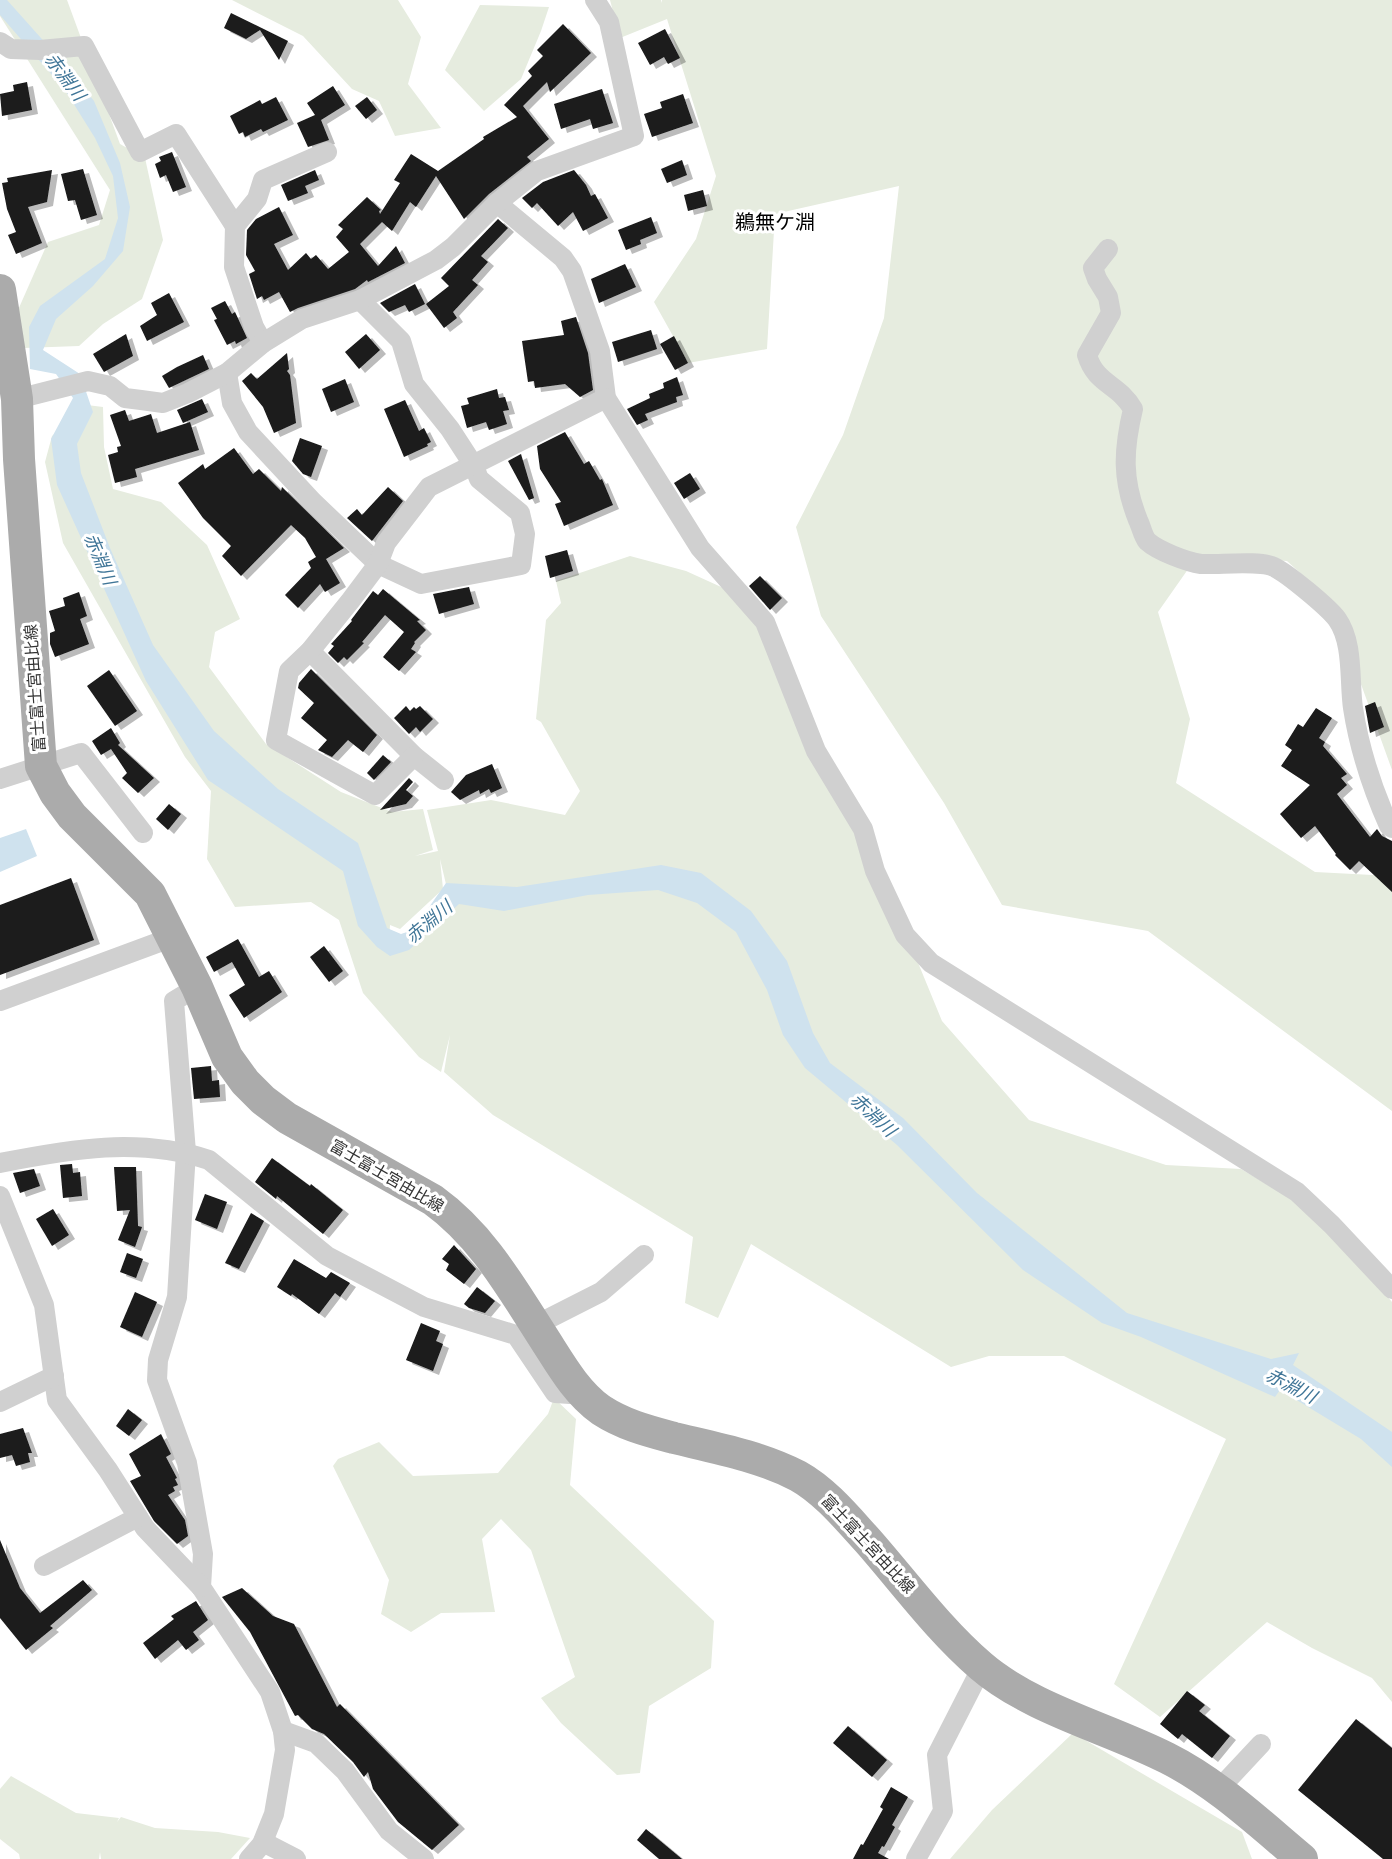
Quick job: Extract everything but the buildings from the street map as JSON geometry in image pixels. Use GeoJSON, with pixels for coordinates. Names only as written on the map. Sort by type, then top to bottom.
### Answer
{"type":"FeatureCollection","features":[{"type":"Feature","properties":{"kind":"main road","name":"富士富士宮由比線"},"geometry":{"type":"LineString","coordinates":[[0,290],[17,399],[10,460],[41,766],[55,793],[72,816],[150,894],[197,987],[227,1056],[244,1082],[287,1118],[434,1200],[450,1212],[480,1242],[571,1380],[599,1408],[636,1428],[761,1460],[800,1477],[828,1498],[957,1643],[982,1667],[1023,1695],[1131,1740],[1171,1760],[1218,1790],[1302,1859]]}},
{"type":"Feature","properties":{"kind":"street"},"geometry":{"type":"LineString","coordinates":[[17,399],[80,383],[110,386],[125,398],[164,403],[188,393],[227,373],[263,343],[303,319],[360,300],[436,260],[453,247],[497,203],[537,171],[634,136],[609,22],[595,0]]}},
{"type":"Feature","properties":{"kind":"street"},"geometry":{"type":"LineString","coordinates":[[0,42],[11,49],[84,46],[140,152],[176,134],[235,226],[234,267],[254,327],[263,343]]}},
{"type":"Feature","properties":{"kind":"street"},"geometry":{"type":"LineString","coordinates":[[235,226],[257,199],[263,180],[327,152]]}},
{"type":"Feature","properties":{"kind":"street"},"geometry":{"type":"LineString","coordinates":[[497,203],[563,258],[572,271],[600,351],[606,398],[700,548],[765,622],[816,751],[863,829],[875,871],[905,935],[931,963],[1297,1192],[1332,1225],[1392,1289]]}},
{"type":"Feature","properties":{"kind":"street"},"geometry":{"type":"LineString","coordinates":[[1108,249],[1093,268],[1108,297],[1111,313],[1087,355],[1096,376],[1127,399],[1133,409],[1124,466],[1132,505],[1146,540],[1171,555],[1200,564],[1273,566],[1312,595],[1337,620],[1347,642],[1354,710],[1374,793],[1392,828]]}},
{"type":"Feature","properties":{"kind":"street"},"geometry":{"type":"LineString","coordinates":[[227,373],[232,403],[248,432],[313,502],[378,564],[421,584],[521,565],[525,534],[520,513],[479,479],[474,466],[450,429],[414,384],[401,342],[360,300]]}},
{"type":"Feature","properties":{"kind":"street"},"geometry":{"type":"LineString","coordinates":[[414,756],[375,795],[276,740],[289,671],[310,651],[351,600],[378,564],[386,543],[429,488],[606,398]]}},
{"type":"Feature","properties":{"kind":"street"},"geometry":{"type":"LineString","coordinates":[[310,651],[414,756],[444,780]]}},
{"type":"Feature","properties":{"kind":"street"},"geometry":{"type":"LineString","coordinates":[[0,779],[81,753],[143,833]]}},
{"type":"Feature","properties":{"kind":"street"},"geometry":{"type":"LineString","coordinates":[[0,1000],[173,937]]}},
{"type":"Feature","properties":{"kind":"street"},"geometry":{"type":"LineString","coordinates":[[197,987],[174,1001],[186,1152],[177,1297],[158,1360],[157,1380],[187,1463],[203,1554],[201,1587]]}},
{"type":"Feature","properties":{"kind":"street"},"geometry":{"type":"LineString","coordinates":[[0,1163],[63,1151],[135,1146],[186,1152],[209,1160],[327,1256],[424,1307],[516,1335],[555,1393],[585,1395]]}},
{"type":"Feature","properties":{"kind":"street"},"geometry":{"type":"LineString","coordinates":[[0,1196],[44,1305],[57,1400],[108,1470],[145,1528],[201,1587],[270,1692],[284,1731],[285,1750],[274,1814],[263,1842],[249,1859]]}},
{"type":"Feature","properties":{"kind":"street"},"geometry":{"type":"LineString","coordinates":[[536,1325],[601,1292],[644,1255]]}},
{"type":"Feature","properties":{"kind":"street"},"geometry":{"type":"LineString","coordinates":[[0,1402],[54,1376]]}},
{"type":"Feature","properties":{"kind":"street"},"geometry":{"type":"LineString","coordinates":[[44,1566],[138,1517]]}},
{"type":"Feature","properties":{"kind":"street"},"geometry":{"type":"LineString","coordinates":[[916,1859],[943,1811],[937,1755],[982,1667]]}},
{"type":"Feature","properties":{"kind":"street"},"geometry":{"type":"LineString","coordinates":[[284,1731],[316,1743],[345,1771],[389,1831],[424,1859]]}},
{"type":"Feature","properties":{"kind":"street"},"geometry":{"type":"LineString","coordinates":[[1218,1790],[1261,1744]]}},
{"type":"Feature","properties":{"kind":"street"},"geometry":{"type":"LineString","coordinates":[[263,1842],[296,1859]]}},
{"type":"Feature","properties":{"kind":"shaded area"},"geometry":{"type":"Polygon","coordinates":[[[0,0],[67,0],[120,144],[145,158],[163,240],[142,299],[103,324],[79,346],[24,348],[18,310],[48,242],[99,225],[110,190],[0,16],[0,0]]]}},
{"type":"Feature","properties":{"kind":"shaded area"},"geometry":{"type":"Polygon","coordinates":[[[232,0],[398,0],[421,37],[408,84],[441,128],[395,136],[379,101],[352,89],[303,36],[232,0]]]}},
{"type":"Feature","properties":{"kind":"shaded area"},"geometry":{"type":"Polygon","coordinates":[[[610,0],[661,0],[662,3],[662,0],[1392,0],[1392,770],[1331,601],[1287,561],[1198,555],[1158,612],[1190,719],[1176,783],[1315,872],[1392,876],[1392,1111],[1148,931],[1002,905],[944,803],[821,616],[796,527],[843,435],[884,318],[899,186],[775,214],[767,349],[688,363],[654,302],[696,239],[716,176],[667,19],[620,38],[610,0]]]}},
{"type":"Feature","properties":{"kind":"shaded area"},"geometry":{"type":"Polygon","coordinates":[[[480,5],[549,7],[521,79],[484,111],[445,70],[480,5]]]}},
{"type":"Feature","properties":{"kind":"shaded area"},"geometry":{"type":"Polygon","coordinates":[[[87,405],[103,407],[104,447],[113,489],[161,502],[207,545],[240,619],[215,632],[209,667],[266,744],[341,792],[392,812],[423,809],[433,850],[415,856],[438,851],[427,810],[491,800],[565,815],[580,791],[541,722],[536,719],[546,620],[561,603],[556,581],[630,556],[686,571],[730,591],[770,634],[771,664],[779,673],[863,829],[942,1021],[1029,1120],[1166,1165],[1241,1169],[1294,1200],[1364,1268],[1392,1302],[1392,1702],[1372,1678],[1267,1622],[1160,1717],[1114,1684],[1226,1439],[1064,1356],[989,1356],[951,1367],[751,1244],[718,1318],[685,1303],[693,1237],[493,1115],[444,1072],[450,1035],[441,1072],[419,1057],[363,993],[339,920],[311,902],[235,907],[207,859],[211,791],[185,757],[63,543],[45,462],[52,436],[87,405]],[[440,859],[443,889],[400,929],[390,925],[389,941],[448,918],[450,901],[440,859]]]}},
{"type":"Feature","properties":{"kind":"shaded area"},"geometry":{"type":"Polygon","coordinates":[[[554,1398],[576,1419],[570,1485],[714,1621],[711,1668],[649,1706],[640,1773],[617,1775],[561,1723],[541,1698],[575,1677],[531,1550],[501,1519],[482,1539],[495,1612],[441,1613],[411,1632],[381,1614],[389,1580],[333,1466],[338,1459],[379,1442],[413,1476],[498,1473],[548,1414],[554,1398]]]}},
{"type":"Feature","properties":{"kind":"shaded area"},"geometry":{"type":"Polygon","coordinates":[[[1073,1733],[1242,1832],[1252,1859],[950,1859],[992,1810],[1073,1733]]]}},
{"type":"Feature","properties":{"kind":"shaded area"},"geometry":{"type":"Polygon","coordinates":[[[11,1776],[76,1813],[119,1818],[117,1822],[121,1817],[155,1828],[218,1832],[250,1838],[231,1859],[101,1859],[100,1852],[99,1859],[20,1859],[19,1854],[0,1839],[0,1789],[11,1776]]]}},
{"type":"Feature","properties":{"kind":"water","name":"赤淵川"},"geometry":{"type":"Polygon","coordinates":[[[0,0],[7,0],[94,101],[120,163],[130,207],[123,251],[93,286],[56,319],[43,350],[80,374],[93,412],[77,444],[81,473],[110,548],[153,645],[214,731],[278,789],[358,843],[387,928],[401,934],[413,930],[446,883],[517,887],[661,865],[701,873],[751,911],[787,961],[813,1033],[830,1063],[903,1118],[977,1193],[1127,1313],[1271,1359],[1299,1353],[1293,1365],[1392,1432],[1392,1467],[1361,1439],[1280,1390],[1275,1397],[1141,1337],[1102,1323],[1023,1270],[897,1145],[805,1068],[783,1035],[767,990],[736,932],[697,903],[658,890],[588,895],[504,911],[459,904],[409,950],[390,956],[377,947],[358,926],[343,871],[208,780],[146,681],[57,485],[51,439],[73,398],[56,374],[30,369],[29,327],[40,306],[105,259],[118,218],[113,176],[95,138],[65,90],[0,15],[0,0]]]}},
{"type":"Feature","properties":{"kind":"water"},"geometry":{"type":"Polygon","coordinates":[[[26,829],[37,856],[0,872],[0,838],[26,829]]]}},
{"type":"Feature","properties":{"kind":"district","name":"鵜無ケ淵"},"geometry":{"type":"Point","coordinates":[775,222]}}]}
